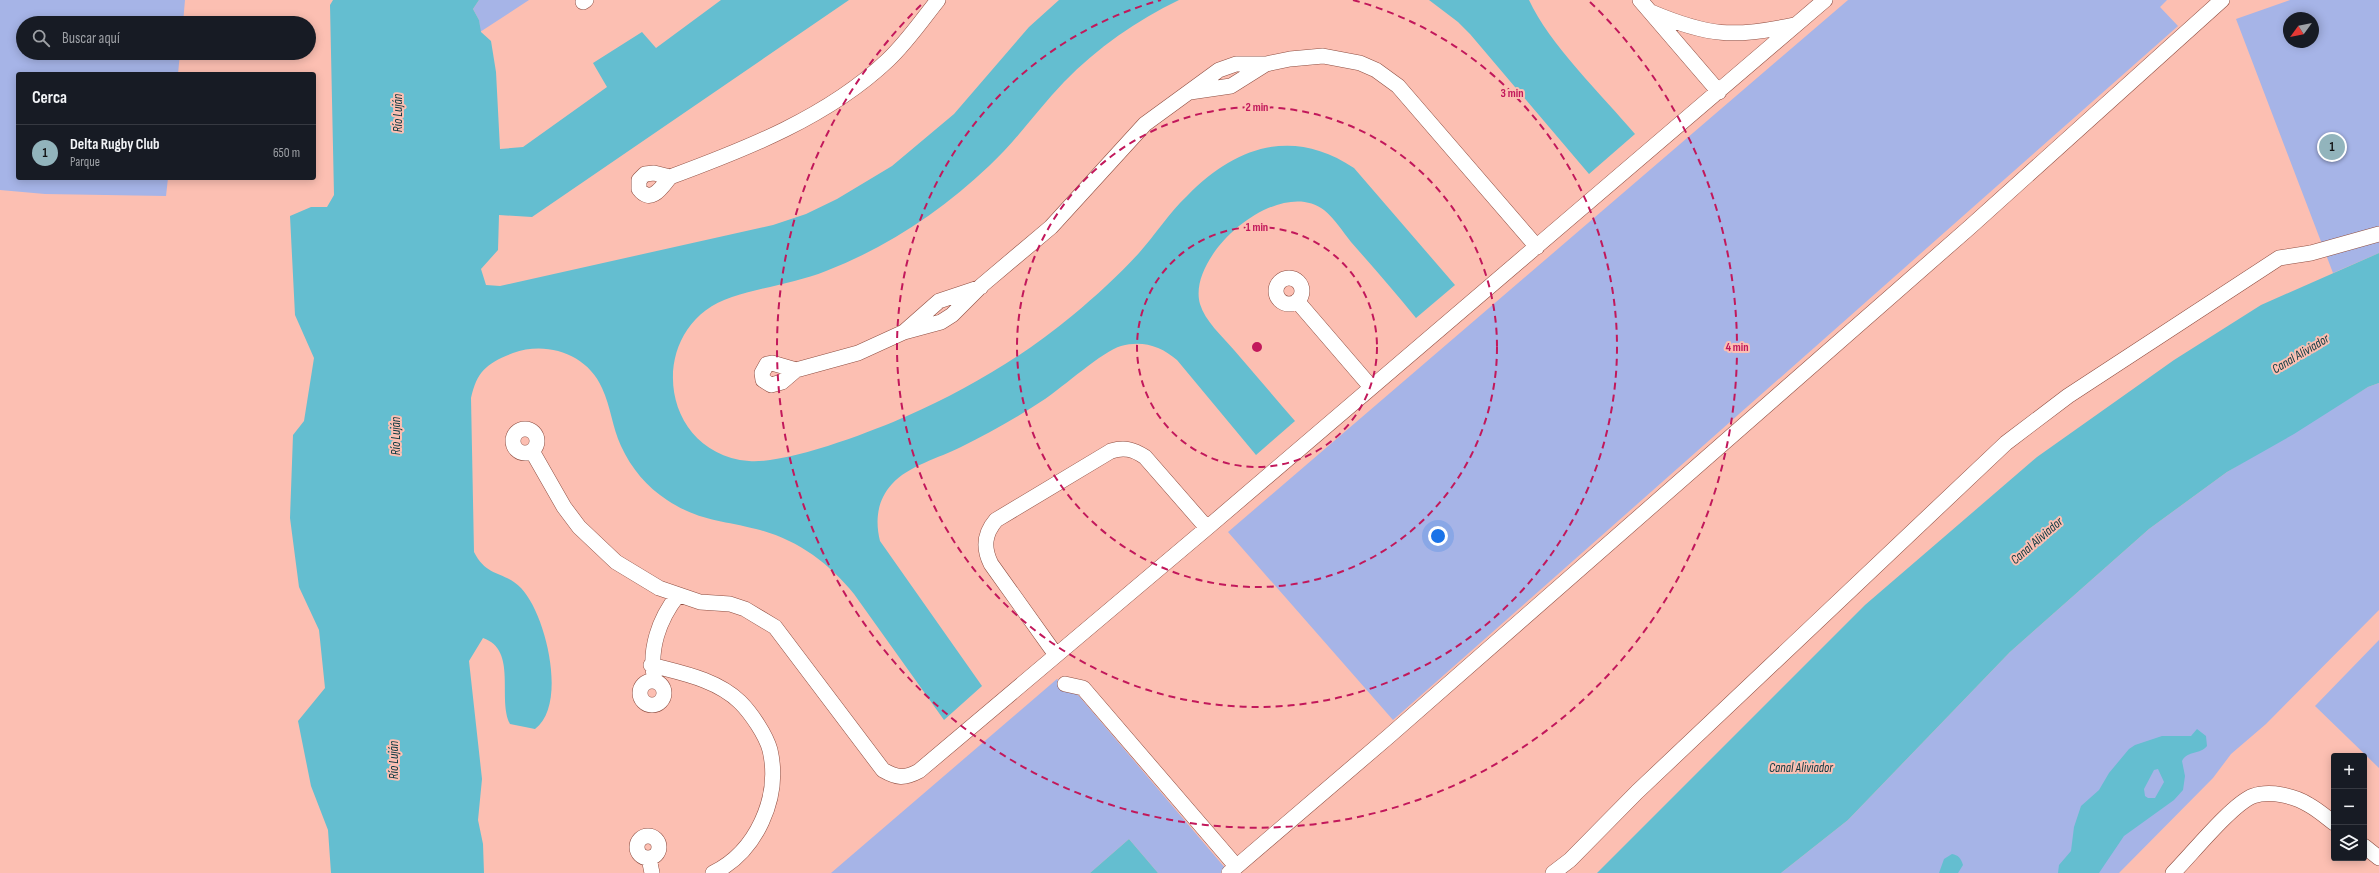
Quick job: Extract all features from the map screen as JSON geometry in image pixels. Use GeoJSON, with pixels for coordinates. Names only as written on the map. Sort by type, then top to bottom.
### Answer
{"type":"FeatureCollection","features":[{"type":"Feature","properties":{"kind":"street"},"geometry":{"type":"LineString","coordinates":[[670,177],[801,122],[839,99],[888,60],[938,0]]}},
{"type":"Feature","properties":{"kind":"street"},"geometry":{"type":"LineString","coordinates":[[1640,0],[1719,92]]}},
{"type":"Feature","properties":{"kind":"street"},"geometry":{"type":"LineString","coordinates":[[532,450],[564,507],[598,547],[616,562],[637,576],[678,595],[716,604],[730,604],[761,616],[775,627],[883,770],[897,778],[907,777],[919,771],[1207,528],[1825,0]]}},
{"type":"Feature","properties":{"kind":"street"},"geometry":{"type":"LineString","coordinates":[[1065,684],[1083,688],[1233,870],[1970,227],[2222,0]]}},
{"type":"Feature","properties":{"kind":"street"},"geometry":{"type":"LineString","coordinates":[[1651,12],[1678,23],[1721,34],[1742,34],[1795,25]]}},
{"type":"Feature","properties":{"kind":"street"},"geometry":{"type":"LineString","coordinates":[[796,370],[858,353],[904,332],[941,322],[952,315],[981,286],[1051,227],[1145,124],[1212,75],[1228,66],[1249,63],[1266,64],[1290,59],[1323,56],[1360,63],[1387,77],[1408,98],[1536,247]]}},
{"type":"Feature","properties":{"kind":"street"},"geometry":{"type":"LineString","coordinates":[[1553,873],[1570,860],[1637,792],[2006,443],[2068,396],[2279,258],[2311,253],[2379,234]]}},
{"type":"Feature","properties":{"kind":"street"},"geometry":{"type":"LineString","coordinates":[[1297,300],[1371,387]]}},
{"type":"Feature","properties":{"kind":"street"},"geometry":{"type":"LineString","coordinates":[[1056,655],[991,564],[986,553],[987,534],[996,520],[1111,451],[1123,448],[1136,451],[1145,457],[1207,528]]}},
{"type":"Feature","properties":{"kind":"street"},"geometry":{"type":"LineString","coordinates":[[655,680],[651,665],[657,635],[665,611],[678,595]]}},
{"type":"Feature","properties":{"kind":"street"},"geometry":{"type":"LineString","coordinates":[[651,665],[710,682],[740,702],[759,728],[770,750],[773,776],[767,808],[758,833],[728,866],[713,873]]}},
{"type":"Feature","properties":{"kind":"street"},"geometry":{"type":"LineString","coordinates":[[2173,873],[2230,814],[2253,796],[2265,794],[2294,798],[2309,805],[2331,821]]}},
{"type":"Feature","properties":{"kind":"street"},"geometry":{"type":"LineString","coordinates":[[2367,848],[2379,858]]}},
{"type":"Feature","properties":{"kind":"street"},"geometry":{"type":"LineString","coordinates":[[2189,873],[2190,856]]}},
{"type":"Feature","properties":{"kind":"street"},"geometry":{"type":"LineString","coordinates":[[649,858],[652,873]]}},
{"type":"Feature","properties":{"kind":"shaded area"},"geometry":{"type":"Polygon","coordinates":[[[0,0],[185,0],[184,16],[16,16],[16,60],[179,60],[178,72],[16,72],[16,180],[168,180],[166,196],[45,194],[0,190],[0,0]]]}},
{"type":"Feature","properties":{"kind":"shaded area"},"geometry":{"type":"Polygon","coordinates":[[[479,0],[529,0],[480,32],[479,20],[473,9],[479,0]]]}},
{"type":"Feature","properties":{"kind":"shaded area"},"geometry":{"type":"Polygon","coordinates":[[[1848,0],[2167,0],[2160,7],[2178,26],[1393,720],[1228,532],[1848,0]]]}},
{"type":"Feature","properties":{"kind":"shaded area"},"geometry":{"type":"Polygon","coordinates":[[[2290,0],[2379,0],[2379,253],[2333,273],[2236,19],[2290,0]]]}},
{"type":"Feature","properties":{"kind":"shaded area"},"geometry":{"type":"Polygon","coordinates":[[[2379,383],[2379,610],[2266,724],[2231,754],[2213,778],[2119,873],[1781,873],[1848,820],[2010,652],[2149,529],[2227,472],[2368,387],[2379,383]]]}},
{"type":"Feature","properties":{"kind":"shaded area"},"geometry":{"type":"Polygon","coordinates":[[[2379,640],[2379,768],[2367,756],[2367,753],[2364,753],[2315,706],[2379,640]]]}},
{"type":"Feature","properties":{"kind":"shaded area"},"geometry":{"type":"Polygon","coordinates":[[[1057,679],[1079,696],[1226,869],[1221,873],[1158,873],[1129,839],[1090,873],[831,873],[1057,679]]]}},
{"type":"Feature","properties":{"kind":"water","name":"Río Luján"},"geometry":{"type":"Polygon","coordinates":[[[333,0],[479,0],[473,9],[479,20],[481,32],[491,41],[496,72],[500,149],[523,147],[607,87],[593,63],[642,32],[656,48],[721,0],[849,0],[532,217],[499,215],[498,250],[481,269],[486,285],[500,286],[773,225],[806,214],[837,199],[892,166],[954,114],[1029,27],[1059,0],[1179,0],[1133,26],[1090,57],[1064,82],[1009,146],[989,166],[953,198],[913,226],[848,262],[803,279],[732,297],[704,312],[685,333],[675,359],[673,386],[680,413],[695,436],[718,453],[749,461],[765,461],[785,457],[829,446],[851,438],[891,423],[929,406],[994,371],[1054,330],[1099,293],[1145,246],[1180,203],[1206,179],[1225,165],[1245,154],[1266,148],[1287,146],[1309,148],[1331,155],[1354,168],[1455,285],[1416,318],[1328,213],[1305,202],[1284,203],[1261,211],[1240,226],[1221,243],[1207,264],[1199,284],[1200,304],[1202,310],[1214,328],[1295,421],[1256,455],[1177,360],[1158,348],[1144,344],[1129,344],[1113,349],[1045,399],[1014,418],[961,447],[906,472],[887,490],[880,504],[878,511],[878,533],[880,541],[982,686],[944,720],[854,594],[844,582],[822,562],[798,546],[771,533],[710,519],[689,512],[667,500],[646,483],[625,454],[618,439],[608,402],[602,388],[587,366],[565,353],[539,349],[513,353],[496,360],[484,369],[476,381],[471,398],[474,552],[479,560],[490,570],[509,579],[521,588],[530,601],[538,618],[550,659],[552,681],[550,700],[545,717],[535,729],[510,724],[505,702],[505,676],[500,653],[494,644],[483,638],[469,661],[482,779],[478,820],[483,844],[484,873],[331,873],[328,830],[311,786],[298,721],[325,688],[319,630],[299,587],[290,518],[293,435],[304,421],[314,358],[295,315],[290,216],[311,207],[327,207],[334,195],[330,5],[333,0]]]}},
{"type":"Feature","properties":{"kind":"water"},"geometry":{"type":"Polygon","coordinates":[[[1429,0],[1529,0],[1538,17],[1563,52],[1635,134],[1589,174],[1470,34],[1458,22],[1429,0]]]}},
{"type":"Feature","properties":{"kind":"water","name":"Canal Aliviador"},"geometry":{"type":"Polygon","coordinates":[[[2379,253],[2379,383],[2368,387],[2294,434],[2227,472],[2149,529],[2010,652],[1848,820],[1781,873],[1597,873],[1865,605],[2037,457],[2174,360],[2261,305],[2379,253]]]}},
{"type":"Feature","properties":{"kind":"water"},"geometry":{"type":"Polygon","coordinates":[[[2197,729],[2206,736],[2207,746],[2201,751],[2187,755],[2182,761],[2185,776],[2183,790],[2174,800],[2124,836],[2099,873],[2058,873],[2059,865],[2071,851],[2074,827],[2081,806],[2099,790],[2109,773],[2129,749],[2135,745],[2162,736],[2191,736],[2197,729]],[[2158,769],[2154,770],[2144,789],[2145,796],[2148,798],[2155,798],[2164,782],[2158,769]]]}},
{"type":"Feature","properties":{"kind":"water"},"geometry":{"type":"Polygon","coordinates":[[[1129,839],[1158,873],[1090,873],[1129,839]]]}},
{"type":"Feature","properties":{"kind":"water"},"geometry":{"type":"Polygon","coordinates":[[[1952,854],[1959,857],[1963,865],[1958,873],[1939,873],[1944,859],[1952,854]]]}},
{"type":"Feature","properties":{"kind":"place","name":"Delta Rugby Club"},"geometry":{"type":"Point","coordinates":[2332,147]}}]}
